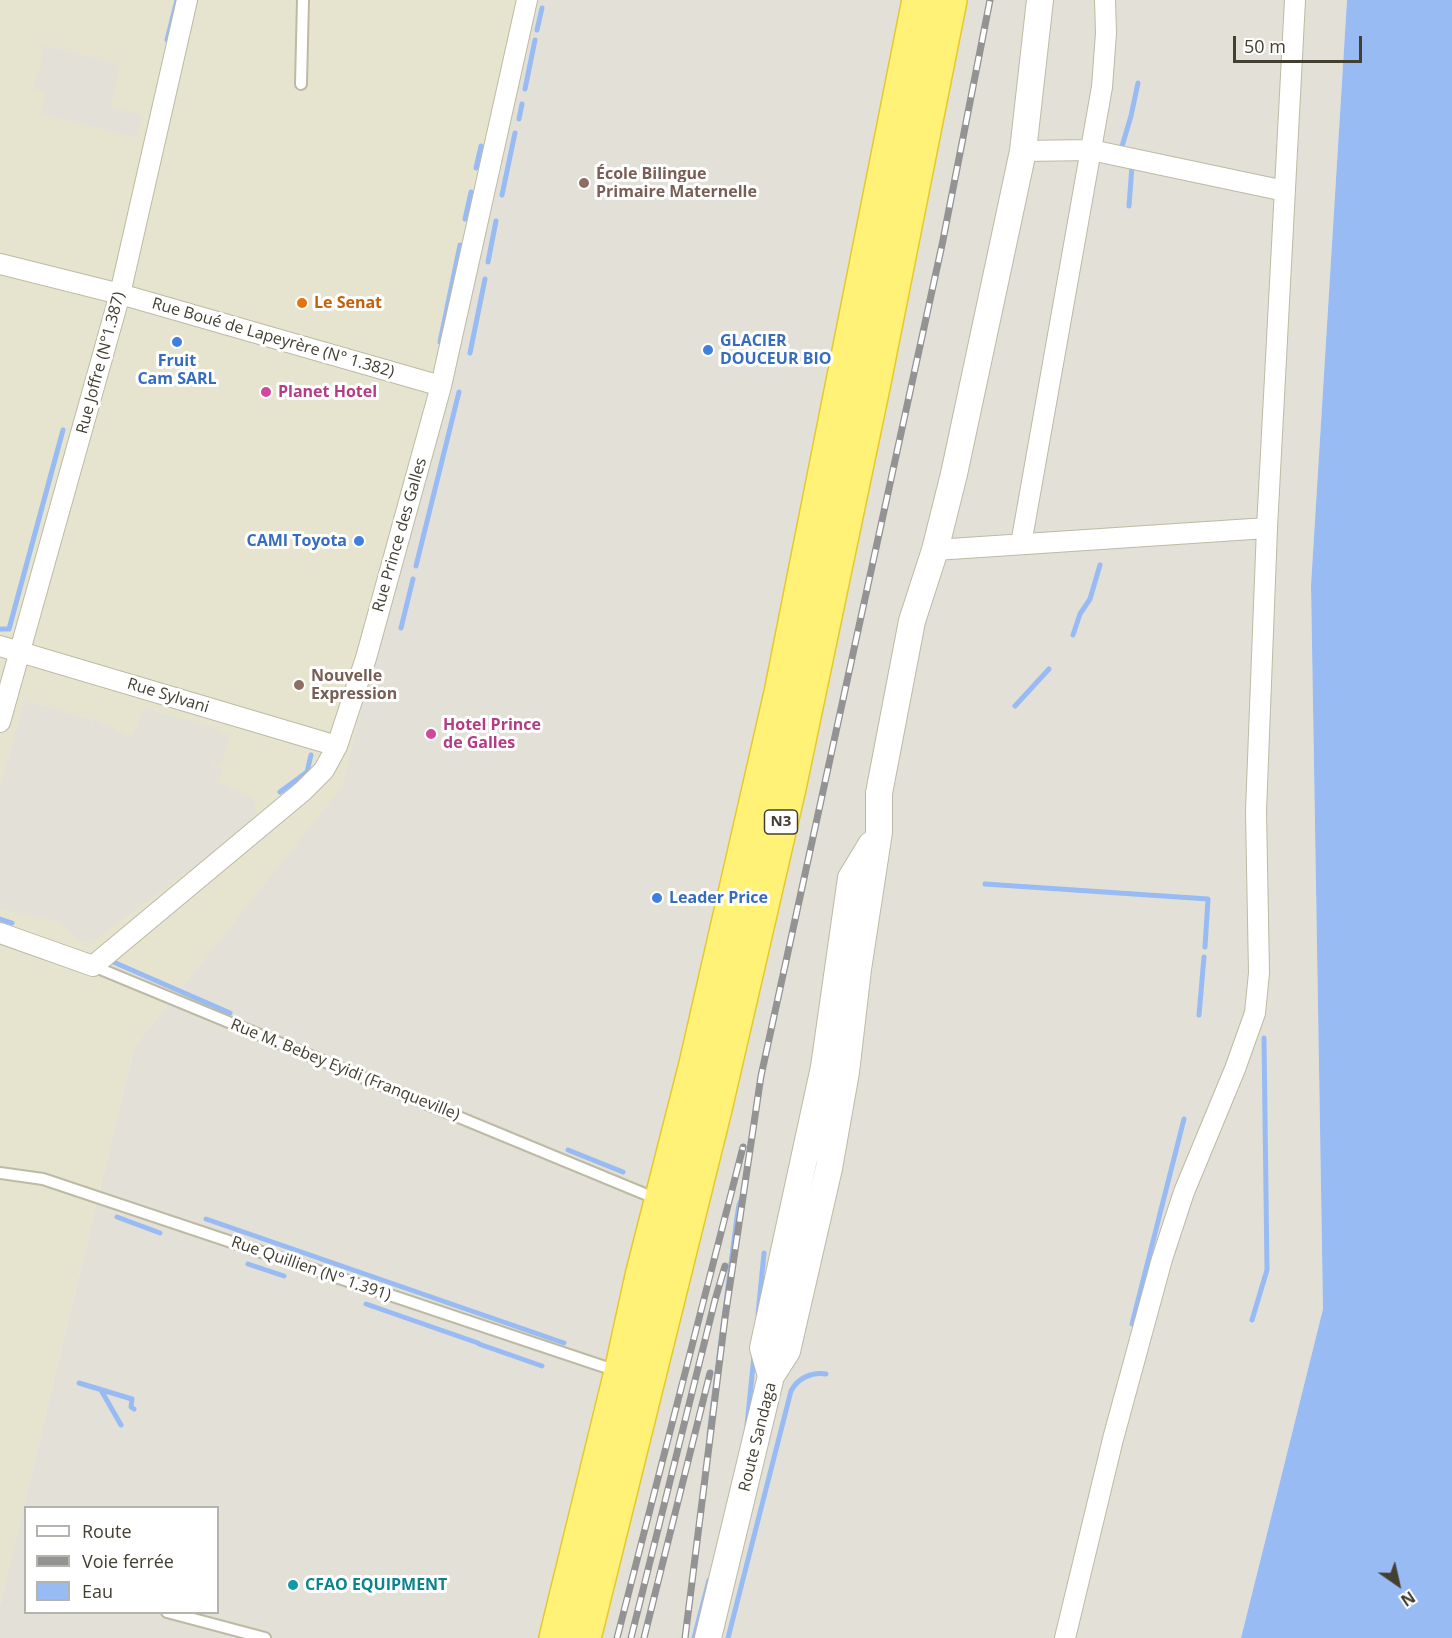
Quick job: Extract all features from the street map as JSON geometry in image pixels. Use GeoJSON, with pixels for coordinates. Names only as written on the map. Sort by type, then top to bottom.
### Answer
{"type":"FeatureCollection","features":[{"type":"Feature","properties":{"kind":"highway","name":"N3"},"geometry":{"type":"LineString","coordinates":[[584,1638],[675,1206],[696,1064],[781,693],[919,0]]}},
{"type":"Feature","properties":{"kind":"highway","name":"N3"},"geometry":{"type":"LineString","coordinates":[[556,1638],[621,1372],[734,1030],[816,663],[950,0]]}},
{"type":"Feature","properties":{"kind":"street","name":"Rue Joffre (N°1.387)"},"geometry":{"type":"LineString","coordinates":[[0,722],[120,294],[187,0]]}},
{"type":"Feature","properties":{"kind":"street","name":"Rue Prince des Galles"},"geometry":{"type":"LineString","coordinates":[[93,966],[303,791],[324,770],[337,746],[369,647],[441,386],[527,0]]}},
{"type":"Feature","properties":{"kind":"street"},"geometry":{"type":"LineString","coordinates":[[771,1376],[763,1348],[848,967],[861,879],[879,832],[879,793],[912,621],[935,550],[954,474],[1023,151],[1040,0]]}},
{"type":"Feature","properties":{"kind":"street"},"geometry":{"type":"LineString","coordinates":[[1021,544],[1102,87],[1106,0]]}},
{"type":"Feature","properties":{"kind":"street"},"geometry":{"type":"LineString","coordinates":[[1065,1638],[1113,1439],[1162,1259],[1184,1192],[1235,1069],[1255,1013],[1259,973],[1256,811],[1267,528],[1294,0]]}},
{"type":"Feature","properties":{"kind":"street"},"geometry":{"type":"LineString","coordinates":[[1023,151],[1091,150],[1285,191]]}},
{"type":"Feature","properties":{"kind":"street","name":"Rue Boué de Lapeyrère (N° 1.382)"},"geometry":{"type":"LineString","coordinates":[[0,264],[120,294],[441,386]]}},
{"type":"Feature","properties":{"kind":"street"},"geometry":{"type":"LineString","coordinates":[[935,550],[1267,528]]}},
{"type":"Feature","properties":{"kind":"street","name":"Rue Sylvani"},"geometry":{"type":"LineString","coordinates":[[0,646],[337,746]]}},
{"type":"Feature","properties":{"kind":"street","name":"Rue M. Bebey Eyidi (Franqueville)"},"geometry":{"type":"LineString","coordinates":[[0,933],[93,966]]}},
{"type":"Feature","properties":{"kind":"street","name":"Route Sandaga"},"geometry":{"type":"LineString","coordinates":[[708,1638],[771,1376],[787,1351],[829,1168],[846,1072],[848,967]]}},
{"type":"Feature","properties":{"kind":"lane"},"geometry":{"type":"LineString","coordinates":[[301,84],[303,0]]}},
{"type":"Feature","properties":{"kind":"lane","name":"Rue M. Bebey Eyidi (Franqueville)"},"geometry":{"type":"LineString","coordinates":[[93,966],[675,1206]]}},
{"type":"Feature","properties":{"kind":"lane","name":"Rue Quillien (N° 1.391)"},"geometry":{"type":"LineString","coordinates":[[0,1173],[43,1179],[621,1372]]}},
{"type":"Feature","properties":{"kind":"lane"},"geometry":{"type":"LineString","coordinates":[[175,1614],[265,1638]]}},
{"type":"Feature","properties":{"kind":"shaded area"},"geometry":{"type":"Polygon","coordinates":[[[0,0],[533,0],[342,788],[134,1047],[0,1604],[0,0]]]}},
{"type":"Feature","properties":{"kind":"shaded area"},"geometry":{"type":"Polygon","coordinates":[[[533,0],[1347,0],[1311,585],[1323,1309],[1241,1638],[0,1638],[0,1604],[134,1047],[342,787],[533,0]]]}},
{"type":"Feature","properties":{"kind":"shaded area"},"geometry":{"type":"Polygon","coordinates":[[[43,45],[120,64],[111,107],[143,116],[136,138],[40,114],[46,92],[34,89],[38,70],[40,70],[43,45]]]}},
{"type":"Feature","properties":{"kind":"shaded area"},"geometry":{"type":"Polygon","coordinates":[[[25,700],[91,720],[93,724],[94,719],[132,737],[144,708],[217,729],[217,732],[229,735],[221,765],[215,764],[216,758],[214,758],[212,765],[224,769],[215,786],[218,783],[254,798],[258,820],[92,942],[80,942],[60,922],[0,909],[0,789],[25,700]]]}},
{"type":"Feature","properties":{"kind":"water"},"geometry":{"type":"Polygon","coordinates":[[[1347,0],[1452,0],[1452,1638],[1241,1638],[1323,1309],[1311,585],[1347,0]]]}},
{"type":"Feature","properties":{"kind":"waterway"},"geometry":{"type":"LineString","coordinates":[[167,40],[177,0]]}},
{"type":"Feature","properties":{"kind":"waterway"},"geometry":{"type":"LineString","coordinates":[[537,30],[542,8]]}},
{"type":"Feature","properties":{"kind":"waterway"},"geometry":{"type":"LineString","coordinates":[[525,89],[535,40]]}},
{"type":"Feature","properties":{"kind":"waterway"},"geometry":{"type":"LineString","coordinates":[[1120,153],[1138,83]]}},
{"type":"Feature","properties":{"kind":"waterway"},"geometry":{"type":"LineString","coordinates":[[519,119],[522,104]]}},
{"type":"Feature","properties":{"kind":"waterway"},"geometry":{"type":"LineString","coordinates":[[502,195],[515,133]]}},
{"type":"Feature","properties":{"kind":"waterway"},"geometry":{"type":"LineString","coordinates":[[476,168],[481,146]]}},
{"type":"Feature","properties":{"kind":"waterway"},"geometry":{"type":"LineString","coordinates":[[1129,206],[1132,166]]}},
{"type":"Feature","properties":{"kind":"waterway"},"geometry":{"type":"LineString","coordinates":[[465,219],[471,192]]}},
{"type":"Feature","properties":{"kind":"waterway"},"geometry":{"type":"LineString","coordinates":[[488,262],[496,221]]}},
{"type":"Feature","properties":{"kind":"waterway"},"geometry":{"type":"LineString","coordinates":[[440,342],[460,245]]}},
{"type":"Feature","properties":{"kind":"waterway"},"geometry":{"type":"LineString","coordinates":[[470,353],[485,279]]}},
{"type":"Feature","properties":{"kind":"waterway"},"geometry":{"type":"LineString","coordinates":[[416,566],[459,392]]}},
{"type":"Feature","properties":{"kind":"waterway"},"geometry":{"type":"LineString","coordinates":[[0,629],[9,629],[63,430]]}},
{"type":"Feature","properties":{"kind":"waterway"},"geometry":{"type":"LineString","coordinates":[[1073,635],[1080,614],[1090,599],[1100,565]]}},
{"type":"Feature","properties":{"kind":"waterway"},"geometry":{"type":"LineString","coordinates":[[401,628],[413,579]]}},
{"type":"Feature","properties":{"kind":"waterway"},"geometry":{"type":"LineString","coordinates":[[1015,706],[1049,669]]}},
{"type":"Feature","properties":{"kind":"waterway"},"geometry":{"type":"LineString","coordinates":[[280,792],[307,772],[311,755]]}},
{"type":"Feature","properties":{"kind":"waterway"},"geometry":{"type":"LineString","coordinates":[[985,884],[1208,899],[1205,947]]}},
{"type":"Feature","properties":{"kind":"waterway"},"geometry":{"type":"LineString","coordinates":[[0,919],[12,923]]}},
{"type":"Feature","properties":{"kind":"waterway"},"geometry":{"type":"LineString","coordinates":[[1199,1015],[1204,957]]}},
{"type":"Feature","properties":{"kind":"waterway"},"geometry":{"type":"LineString","coordinates":[[111,961],[230,1013]]}},
{"type":"Feature","properties":{"kind":"waterway"},"geometry":{"type":"LineString","coordinates":[[1252,1320],[1267,1270],[1264,1038]]}},
{"type":"Feature","properties":{"kind":"waterway"},"geometry":{"type":"LineString","coordinates":[[1132,1324],[1184,1119]]}},
{"type":"Feature","properties":{"kind":"waterway"},"geometry":{"type":"LineString","coordinates":[[568,1150],[623,1172]]}},
{"type":"Feature","properties":{"kind":"waterway"},"geometry":{"type":"LineString","coordinates":[[709,1434],[737,1217],[743,1196]]}},
{"type":"Feature","properties":{"kind":"waterway"},"geometry":{"type":"LineString","coordinates":[[117,1217],[160,1233]]}},
{"type":"Feature","properties":{"kind":"waterway"},"geometry":{"type":"LineString","coordinates":[[206,1219],[564,1343]]}},
{"type":"Feature","properties":{"kind":"waterway"},"geometry":{"type":"LineString","coordinates":[[758,1314],[764,1253]]}},
{"type":"Feature","properties":{"kind":"waterway"},"geometry":{"type":"LineString","coordinates":[[248,1264],[284,1276]]}},
{"type":"Feature","properties":{"kind":"waterway"},"geometry":{"type":"LineString","coordinates":[[366,1304],[478,1343]]}},
{"type":"Feature","properties":{"kind":"waterway"},"geometry":{"type":"LineString","coordinates":[[479,1344],[542,1366]]}},
{"type":"Feature","properties":{"kind":"waterway"},"geometry":{"type":"LineString","coordinates":[[747,1425],[754,1356]]}},
{"type":"Feature","properties":{"kind":"waterway"},"geometry":{"type":"LineString","coordinates":[[728,1638],[791,1391],[806,1377],[826,1374]]}},
{"type":"Feature","properties":{"kind":"waterway"},"geometry":{"type":"LineString","coordinates":[[79,1383],[132,1399],[131,1407],[134,1409]]}},
{"type":"Feature","properties":{"kind":"waterway"},"geometry":{"type":"LineString","coordinates":[[101,1390],[121,1425]]}},
{"type":"Feature","properties":{"kind":"waterway"},"geometry":{"type":"LineString","coordinates":[[694,1638],[709,1580]]}},
{"type":"Feature","properties":{"kind":"railway"},"geometry":{"type":"LineString","coordinates":[[685,1638],[725,1318],[761,1076],[942,245],[990,0]]}},
{"type":"Feature","properties":{"kind":"railway"},"geometry":{"type":"LineString","coordinates":[[617,1638],[743,1147]]}},
{"type":"Feature","properties":{"kind":"railway"},"geometry":{"type":"LineString","coordinates":[[631,1638],[725,1266]]}},
{"type":"Feature","properties":{"kind":"railway"},"geometry":{"type":"LineString","coordinates":[[644,1638],[710,1373]]}},
{"type":"Feature","properties":{"kind":"place","name":"École Bilingue Primaire Maternelle"},"geometry":{"type":"Point","coordinates":[584,183]}},
{"type":"Feature","properties":{"kind":"place","name":"Le Senat"},"geometry":{"type":"Point","coordinates":[302,303]}},
{"type":"Feature","properties":{"kind":"place","name":"Fruit Cam SARL"},"geometry":{"type":"Point","coordinates":[177,342]}},
{"type":"Feature","properties":{"kind":"place","name":"GLACIER DOUCEUR BIO"},"geometry":{"type":"Point","coordinates":[708,350]}},
{"type":"Feature","properties":{"kind":"place","name":"Planet Hotel"},"geometry":{"type":"Point","coordinates":[266,392]}},
{"type":"Feature","properties":{"kind":"place","name":"CAMI Toyota"},"geometry":{"type":"Point","coordinates":[359,541]}},
{"type":"Feature","properties":{"kind":"place","name":"Nouvelle Expression"},"geometry":{"type":"Point","coordinates":[299,685]}},
{"type":"Feature","properties":{"kind":"place","name":"Hotel Prince de Galles"},"geometry":{"type":"Point","coordinates":[431,734]}},
{"type":"Feature","properties":{"kind":"place","name":"Leader Price"},"geometry":{"type":"Point","coordinates":[657,898]}},
{"type":"Feature","properties":{"kind":"place","name":"CFAO EQUIPMENT"},"geometry":{"type":"Point","coordinates":[293,1585]}}]}
